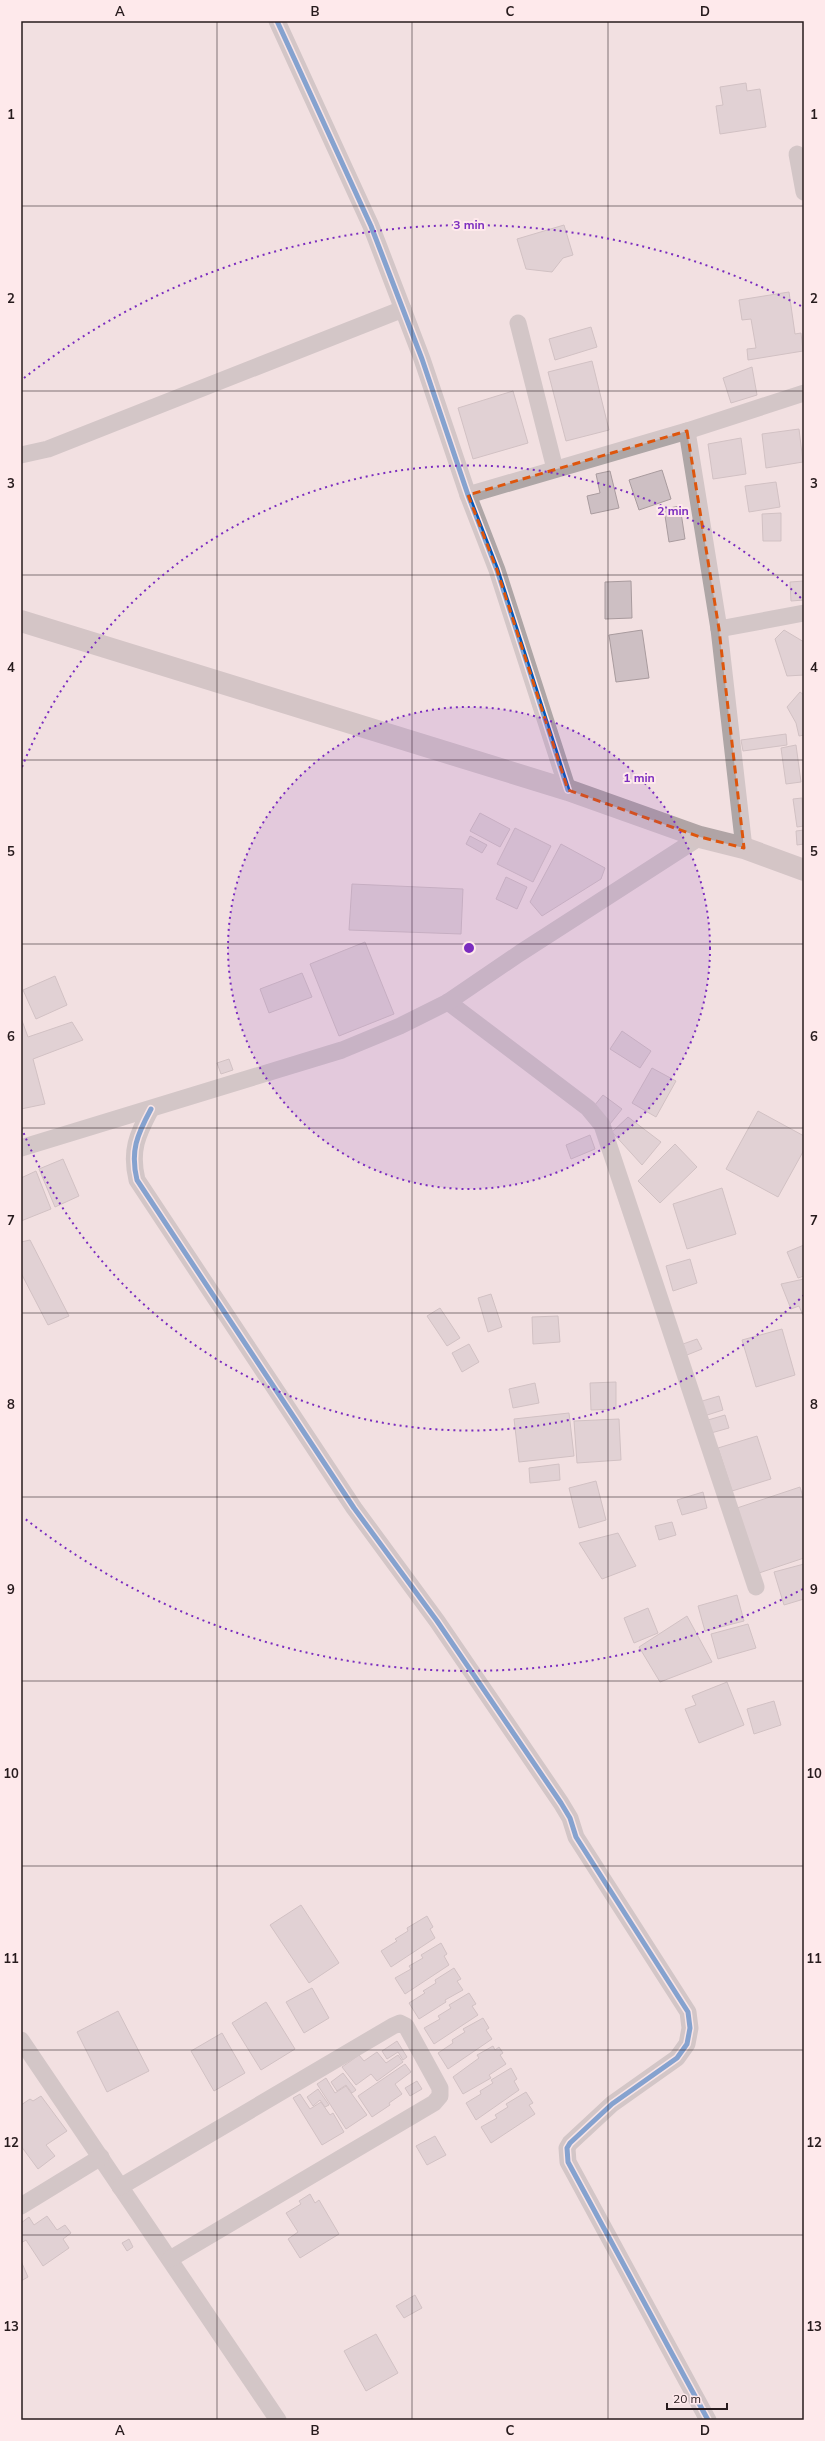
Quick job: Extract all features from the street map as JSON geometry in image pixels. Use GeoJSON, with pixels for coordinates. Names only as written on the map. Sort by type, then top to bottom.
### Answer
{"type":"FeatureCollection","features":[{"type":"Feature","properties":{"kind":"street"},"geometry":{"type":"LineString","coordinates":[[277,21],[371,226],[403,309],[468,495],[497,570],[568,790]]}},
{"type":"Feature","properties":{"kind":"street"},"geometry":{"type":"LineString","coordinates":[[797,154],[804,192]]}},
{"type":"Feature","properties":{"kind":"street"},"geometry":{"type":"LineString","coordinates":[[21,454],[48,449],[403,309]]}},
{"type":"Feature","properties":{"kind":"street"},"geometry":{"type":"LineString","coordinates":[[518,323],[554,469]]}},
{"type":"Feature","properties":{"kind":"street"},"geometry":{"type":"LineString","coordinates":[[468,495],[687,431],[804,393]]}},
{"type":"Feature","properties":{"kind":"street"},"geometry":{"type":"LineString","coordinates":[[687,431],[719,629],[744,848]]}},
{"type":"Feature","properties":{"kind":"street"},"geometry":{"type":"LineString","coordinates":[[719,629],[804,613]]}},
{"type":"Feature","properties":{"kind":"street"},"geometry":{"type":"LineString","coordinates":[[21,621],[568,790],[700,837],[744,848],[804,870]]}},
{"type":"Feature","properties":{"kind":"street"},"geometry":{"type":"LineString","coordinates":[[21,1148],[342,1050],[400,1026],[448,1002],[526,948],[700,837]]}},
{"type":"Feature","properties":{"kind":"street"},"geometry":{"type":"LineString","coordinates":[[448,1002],[588,1108],[602,1125],[756,1587]]}},
{"type":"Feature","properties":{"kind":"street"},"geometry":{"type":"LineString","coordinates":[[151,1109],[141,1128],[134,1152],[138,1180],[350,1502],[438,1621],[561,1803],[570,1818],[576,1837],[688,2012],[690,2028],[687,2044],[677,2058],[612,2104],[570,2143],[567,2156],[572,2169],[708,2420]]}},
{"type":"Feature","properties":{"kind":"street"},"geometry":{"type":"LineString","coordinates":[[120,2187],[393,2026],[400,2023],[406,2026],[440,2088],[440,2096],[434,2103],[170,2260]]}},
{"type":"Feature","properties":{"kind":"street"},"geometry":{"type":"LineString","coordinates":[[21,2040],[278,2420]]}},
{"type":"Feature","properties":{"kind":"street"},"geometry":{"type":"LineString","coordinates":[[21,2206],[101,2157]]}},
{"type":"Feature","properties":{"kind":"highlighted area"},"geometry":{"type":"Polygon","coordinates":[[[687,431],[719,629],[744,848],[700,837],[568,790],[497,570],[468,495],[687,431]]]}},
{"type":"Feature","properties":{"kind":"building"},"geometry":{"type":"Polygon","coordinates":[[[746,83],[747,91],[760,89],[766,127],[720,134],[716,106],[723,105],[720,87],[746,83]]]}},
{"type":"Feature","properties":{"kind":"building"},"geometry":{"type":"Polygon","coordinates":[[[564,225],[573,255],[563,258],[552,272],[526,269],[517,239],[564,225]]]}},
{"type":"Feature","properties":{"kind":"building"},"geometry":{"type":"Polygon","coordinates":[[[789,292],[795,334],[801,333],[803,351],[748,360],[747,349],[756,348],[751,319],[742,320],[739,300],[789,292]]]}},
{"type":"Feature","properties":{"kind":"building"},"geometry":{"type":"Polygon","coordinates":[[[591,327],[597,347],[555,360],[549,339],[591,327]]]}},
{"type":"Feature","properties":{"kind":"building"},"geometry":{"type":"Polygon","coordinates":[[[592,361],[609,430],[566,441],[548,372],[592,361]]]}},
{"type":"Feature","properties":{"kind":"building"},"geometry":{"type":"Polygon","coordinates":[[[752,367],[757,395],[731,403],[723,378],[752,367]]]}},
{"type":"Feature","properties":{"kind":"building"},"geometry":{"type":"Polygon","coordinates":[[[513,391],[528,443],[473,459],[458,408],[513,391]]]}},
{"type":"Feature","properties":{"kind":"building"},"geometry":{"type":"Polygon","coordinates":[[[799,429],[803,462],[766,468],[762,434],[799,429]]]}},
{"type":"Feature","properties":{"kind":"building"},"geometry":{"type":"Polygon","coordinates":[[[741,438],[746,474],[713,479],[708,444],[741,438]]]}},
{"type":"Feature","properties":{"kind":"building"},"geometry":{"type":"Polygon","coordinates":[[[662,470],[671,499],[639,510],[629,480],[662,470]]]}},
{"type":"Feature","properties":{"kind":"building"},"geometry":{"type":"Polygon","coordinates":[[[610,471],[619,508],[591,514],[587,496],[600,493],[596,474],[610,471]]]}},
{"type":"Feature","properties":{"kind":"building"},"geometry":{"type":"Polygon","coordinates":[[[776,482],[780,507],[749,512],[745,486],[776,482]]]}},
{"type":"Feature","properties":{"kind":"building"},"geometry":{"type":"Polygon","coordinates":[[[680,506],[685,539],[669,542],[664,509],[680,506]]]}},
{"type":"Feature","properties":{"kind":"building"},"geometry":{"type":"Polygon","coordinates":[[[781,513],[781,541],[763,541],[762,514],[781,513]]]}},
{"type":"Feature","properties":{"kind":"building"},"geometry":{"type":"Polygon","coordinates":[[[631,581],[632,618],[605,619],[605,582],[631,581]]]}},
{"type":"Feature","properties":{"kind":"building"},"geometry":{"type":"Polygon","coordinates":[[[804,581],[804,600],[791,601],[790,582],[804,581]]]}},
{"type":"Feature","properties":{"kind":"building"},"geometry":{"type":"Polygon","coordinates":[[[642,630],[649,678],[616,682],[609,635],[642,630]]]}},
{"type":"Feature","properties":{"kind":"building"},"geometry":{"type":"Polygon","coordinates":[[[784,630],[804,642],[804,675],[787,676],[775,639],[784,630]]]}},
{"type":"Feature","properties":{"kind":"building"},"geometry":{"type":"Polygon","coordinates":[[[800,692],[804,695],[804,735],[799,736],[796,723],[787,707],[800,692]]]}},
{"type":"Feature","properties":{"kind":"building"},"geometry":{"type":"Polygon","coordinates":[[[786,734],[787,745],[743,751],[741,740],[786,734]]]}},
{"type":"Feature","properties":{"kind":"building"},"geometry":{"type":"Polygon","coordinates":[[[796,745],[801,782],[786,784],[781,748],[796,745]]]}},
{"type":"Feature","properties":{"kind":"building"},"geometry":{"type":"Polygon","coordinates":[[[802,798],[804,826],[797,827],[793,799],[802,798]]]}},
{"type":"Feature","properties":{"kind":"building"},"geometry":{"type":"Polygon","coordinates":[[[480,813],[510,829],[500,847],[470,831],[480,813]]]}},
{"type":"Feature","properties":{"kind":"building"},"geometry":{"type":"Polygon","coordinates":[[[515,828],[551,846],[533,882],[497,864],[515,828]]]}},
{"type":"Feature","properties":{"kind":"building"},"geometry":{"type":"Polygon","coordinates":[[[804,830],[804,844],[797,845],[796,831],[804,830]]]}},
{"type":"Feature","properties":{"kind":"building"},"geometry":{"type":"Polygon","coordinates":[[[470,836],[487,845],[482,853],[466,844],[470,836]]]}},
{"type":"Feature","properties":{"kind":"building"},"geometry":{"type":"Polygon","coordinates":[[[561,844],[605,868],[601,879],[542,916],[530,902],[561,844]]]}},
{"type":"Feature","properties":{"kind":"building"},"geometry":{"type":"Polygon","coordinates":[[[506,877],[527,887],[517,909],[496,899],[506,877]]]}},
{"type":"Feature","properties":{"kind":"building"},"geometry":{"type":"Polygon","coordinates":[[[352,884],[463,889],[461,934],[349,930],[352,884]]]}},
{"type":"Feature","properties":{"kind":"building"},"geometry":{"type":"Polygon","coordinates":[[[365,942],[394,1014],[339,1036],[310,964],[365,942]]]}},
{"type":"Feature","properties":{"kind":"building"},"geometry":{"type":"Polygon","coordinates":[[[302,973],[312,997],[269,1013],[260,989],[302,973]]]}},
{"type":"Feature","properties":{"kind":"building"},"geometry":{"type":"Polygon","coordinates":[[[55,976],[67,1005],[36,1019],[23,990],[55,976]]]}},
{"type":"Feature","properties":{"kind":"building"},"geometry":{"type":"Polygon","coordinates":[[[21,1018],[28,1037],[72,1022],[83,1040],[33,1059],[45,1104],[21,1109],[21,1018]]]}},
{"type":"Feature","properties":{"kind":"building"},"geometry":{"type":"Polygon","coordinates":[[[622,1031],[651,1051],[640,1068],[610,1049],[622,1031]]]}},
{"type":"Feature","properties":{"kind":"building"},"geometry":{"type":"Polygon","coordinates":[[[229,1059],[233,1070],[221,1074],[217,1063],[229,1059]]]}},
{"type":"Feature","properties":{"kind":"building"},"geometry":{"type":"Polygon","coordinates":[[[652,1068],[676,1081],[656,1117],[632,1103],[652,1068]]]}},
{"type":"Feature","properties":{"kind":"building"},"geometry":{"type":"Polygon","coordinates":[[[603,1095],[622,1109],[610,1124],[594,1106],[603,1095]]]}},
{"type":"Feature","properties":{"kind":"building"},"geometry":{"type":"Polygon","coordinates":[[[758,1111],[804,1136],[804,1150],[778,1197],[726,1169],[758,1111]]]}},
{"type":"Feature","properties":{"kind":"building"},"geometry":{"type":"Polygon","coordinates":[[[628,1117],[661,1142],[642,1165],[612,1132],[628,1117]]]}},
{"type":"Feature","properties":{"kind":"building"},"geometry":{"type":"Polygon","coordinates":[[[590,1135],[595,1149],[571,1159],[566,1145],[590,1135]]]}},
{"type":"Feature","properties":{"kind":"building"},"geometry":{"type":"Polygon","coordinates":[[[675,1144],[697,1167],[660,1203],[638,1181],[675,1144]]]}},
{"type":"Feature","properties":{"kind":"building"},"geometry":{"type":"Polygon","coordinates":[[[63,1159],[79,1196],[55,1207],[39,1169],[63,1159]]]}},
{"type":"Feature","properties":{"kind":"building"},"geometry":{"type":"Polygon","coordinates":[[[36,1171],[51,1209],[21,1221],[21,1178],[36,1171]]]}},
{"type":"Feature","properties":{"kind":"building"},"geometry":{"type":"Polygon","coordinates":[[[722,1188],[736,1234],[687,1249],[673,1204],[722,1188]]]}},
{"type":"Feature","properties":{"kind":"building"},"geometry":{"type":"Polygon","coordinates":[[[30,1240],[69,1316],[48,1325],[21,1273],[21,1242],[30,1240]]]}},
{"type":"Feature","properties":{"kind":"building"},"geometry":{"type":"Polygon","coordinates":[[[804,1245],[804,1276],[798,1278],[787,1252],[804,1245]]]}},
{"type":"Feature","properties":{"kind":"building"},"geometry":{"type":"Polygon","coordinates":[[[690,1259],[697,1283],[673,1291],[666,1266],[690,1259]]]}},
{"type":"Feature","properties":{"kind":"building"},"geometry":{"type":"Polygon","coordinates":[[[804,1279],[803,1315],[799,1306],[791,1309],[781,1284],[804,1279]]]}},
{"type":"Feature","properties":{"kind":"building"},"geometry":{"type":"Polygon","coordinates":[[[491,1294],[502,1327],[488,1332],[478,1298],[491,1294]]]}},
{"type":"Feature","properties":{"kind":"building"},"geometry":{"type":"Polygon","coordinates":[[[440,1308],[460,1338],[447,1346],[427,1316],[440,1308]]]}},
{"type":"Feature","properties":{"kind":"building"},"geometry":{"type":"Polygon","coordinates":[[[558,1316],[560,1342],[533,1344],[532,1317],[558,1316]]]}},
{"type":"Feature","properties":{"kind":"building"},"geometry":{"type":"Polygon","coordinates":[[[782,1329],[795,1375],[756,1387],[742,1340],[782,1329]]]}},
{"type":"Feature","properties":{"kind":"building"},"geometry":{"type":"Polygon","coordinates":[[[697,1339],[702,1349],[687,1355],[683,1344],[697,1339]]]}},
{"type":"Feature","properties":{"kind":"building"},"geometry":{"type":"Polygon","coordinates":[[[469,1344],[479,1362],[462,1372],[452,1353],[469,1344]]]}},
{"type":"Feature","properties":{"kind":"building"},"geometry":{"type":"Polygon","coordinates":[[[616,1382],[616,1409],[591,1410],[590,1383],[616,1382]]]}},
{"type":"Feature","properties":{"kind":"building"},"geometry":{"type":"Polygon","coordinates":[[[535,1383],[539,1403],[513,1408],[509,1389],[535,1383]]]}},
{"type":"Feature","properties":{"kind":"building"},"geometry":{"type":"Polygon","coordinates":[[[719,1396],[723,1410],[704,1416],[699,1402],[719,1396]]]}},
{"type":"Feature","properties":{"kind":"building"},"geometry":{"type":"Polygon","coordinates":[[[569,1413],[574,1456],[519,1462],[514,1419],[569,1413]]]}},
{"type":"Feature","properties":{"kind":"building"},"geometry":{"type":"Polygon","coordinates":[[[725,1415],[729,1428],[711,1433],[708,1420],[725,1415]]]}},
{"type":"Feature","properties":{"kind":"building"},"geometry":{"type":"Polygon","coordinates":[[[619,1419],[621,1460],[577,1463],[574,1421],[619,1419]]]}},
{"type":"Feature","properties":{"kind":"building"},"geometry":{"type":"Polygon","coordinates":[[[757,1436],[771,1479],[732,1491],[718,1448],[757,1436]]]}},
{"type":"Feature","properties":{"kind":"building"},"geometry":{"type":"Polygon","coordinates":[[[559,1464],[560,1480],[530,1483],[529,1468],[559,1464]]]}},
{"type":"Feature","properties":{"kind":"building"},"geometry":{"type":"Polygon","coordinates":[[[596,1481],[606,1520],[579,1528],[569,1488],[596,1481]]]}},
{"type":"Feature","properties":{"kind":"building"},"geometry":{"type":"Polygon","coordinates":[[[800,1487],[804,1500],[804,1558],[759,1573],[737,1508],[800,1487]]]}},
{"type":"Feature","properties":{"kind":"building"},"geometry":{"type":"Polygon","coordinates":[[[703,1492],[707,1508],[682,1515],[677,1500],[703,1492]]]}},
{"type":"Feature","properties":{"kind":"building"},"geometry":{"type":"Polygon","coordinates":[[[672,1522],[676,1535],[659,1540],[655,1526],[672,1522]]]}},
{"type":"Feature","properties":{"kind":"building"},"geometry":{"type":"Polygon","coordinates":[[[618,1533],[636,1566],[602,1579],[579,1543],[618,1533]]]}},
{"type":"Feature","properties":{"kind":"building"},"geometry":{"type":"Polygon","coordinates":[[[804,1564],[804,1599],[784,1605],[774,1572],[804,1564]]]}},
{"type":"Feature","properties":{"kind":"building"},"geometry":{"type":"Polygon","coordinates":[[[737,1595],[744,1621],[705,1631],[698,1606],[737,1595]]]}},
{"type":"Feature","properties":{"kind":"building"},"geometry":{"type":"Polygon","coordinates":[[[648,1608],[658,1633],[634,1643],[624,1618],[648,1608]]]}},
{"type":"Feature","properties":{"kind":"building"},"geometry":{"type":"Polygon","coordinates":[[[687,1616],[712,1662],[660,1682],[639,1647],[687,1616]]]}},
{"type":"Feature","properties":{"kind":"building"},"geometry":{"type":"Polygon","coordinates":[[[748,1624],[756,1648],[718,1659],[711,1634],[748,1624]]]}},
{"type":"Feature","properties":{"kind":"building"},"geometry":{"type":"Polygon","coordinates":[[[727,1682],[744,1725],[699,1743],[685,1709],[696,1705],[692,1696],[727,1682]]]}},
{"type":"Feature","properties":{"kind":"building"},"geometry":{"type":"Polygon","coordinates":[[[774,1701],[781,1725],[754,1734],[747,1709],[774,1701]]]}},
{"type":"Feature","properties":{"kind":"building"},"geometry":{"type":"Polygon","coordinates":[[[301,1905],[339,1963],[309,1983],[270,1925],[301,1905]]]}},
{"type":"Feature","properties":{"kind":"building"},"geometry":{"type":"Polygon","coordinates":[[[427,1916],[433,1927],[430,1929],[435,1938],[391,1967],[381,1951],[397,1941],[395,1939],[408,1931],[407,1928],[427,1916]]]}},
{"type":"Feature","properties":{"kind":"building"},"geometry":{"type":"Polygon","coordinates":[[[441,1943],[447,1954],[444,1956],[449,1965],[405,1994],[395,1978],[411,1969],[409,1966],[423,1958],[421,1955],[441,1943]]]}},
{"type":"Feature","properties":{"kind":"building"},"geometry":{"type":"Polygon","coordinates":[[[454,1968],[461,1979],[457,1981],[463,1990],[445,2000],[446,2002],[419,2019],[409,2003],[425,1993],[423,1991],[436,1983],[435,1980],[454,1968]]]}},
{"type":"Feature","properties":{"kind":"building"},"geometry":{"type":"Polygon","coordinates":[[[312,1988],[329,2018],[304,2033],[286,2002],[312,1988]]]}},
{"type":"Feature","properties":{"kind":"building"},"geometry":{"type":"Polygon","coordinates":[[[469,1993],[476,2004],[472,2006],[478,2015],[434,2044],[424,2028],[440,2019],[438,2016],[451,2008],[449,2005],[469,1993]]]}},
{"type":"Feature","properties":{"kind":"building"},"geometry":{"type":"Polygon","coordinates":[[[266,2002],[295,2049],[261,2070],[232,2023],[266,2002]]]}},
{"type":"Feature","properties":{"kind":"building"},"geometry":{"type":"Polygon","coordinates":[[[118,2011],[149,2071],[107,2092],[77,2032],[118,2011]]]}},
{"type":"Feature","properties":{"kind":"building"},"geometry":{"type":"Polygon","coordinates":[[[483,2018],[489,2028],[486,2030],[492,2039],[448,2069],[438,2053],[453,2043],[452,2040],[465,2032],[463,2029],[483,2018]]]}},
{"type":"Feature","properties":{"kind":"building"},"geometry":{"type":"Polygon","coordinates":[[[222,2033],[245,2073],[214,2091],[191,2051],[222,2033]]]}},
{"type":"Feature","properties":{"kind":"building"},"geometry":{"type":"Polygon","coordinates":[[[397,2041],[407,2057],[403,2060],[398,2052],[387,2059],[382,2051],[397,2041]]]}},
{"type":"Feature","properties":{"kind":"building"},"geometry":{"type":"Polygon","coordinates":[[[493,2046],[495,2050],[499,2047],[503,2053],[500,2055],[506,2064],[489,2075],[491,2078],[463,2094],[453,2077],[479,2058],[477,2055],[493,2046]]]}},
{"type":"Feature","properties":{"kind":"building"},"geometry":{"type":"Polygon","coordinates":[[[377,2052],[386,2063],[398,2055],[403,2062],[377,2081],[371,2074],[356,2085],[342,2067],[359,2055],[364,2061],[377,2052]]]}},
{"type":"Feature","properties":{"kind":"building"},"geometry":{"type":"Polygon","coordinates":[[[405,2064],[411,2072],[395,2084],[402,2094],[389,2103],[390,2105],[372,2117],[358,2096],[405,2064]]]}},
{"type":"Feature","properties":{"kind":"building"},"geometry":{"type":"Polygon","coordinates":[[[511,2068],[517,2079],[514,2081],[519,2090],[476,2120],[466,2103],[481,2094],[480,2091],[493,2083],[491,2080],[511,2068]]]}},
{"type":"Feature","properties":{"kind":"building"},"geometry":{"type":"Polygon","coordinates":[[[343,2073],[356,2090],[352,2093],[346,2085],[337,2091],[331,2082],[343,2073]]]}},
{"type":"Feature","properties":{"kind":"building"},"geometry":{"type":"Polygon","coordinates":[[[326,2078],[335,2093],[346,2086],[367,2115],[346,2129],[317,2084],[326,2078]]]}},
{"type":"Feature","properties":{"kind":"building"},"geometry":{"type":"Polygon","coordinates":[[[417,2081],[422,2089],[410,2096],[405,2088],[417,2081]]]}},
{"type":"Feature","properties":{"kind":"building"},"geometry":{"type":"Polygon","coordinates":[[[318,2089],[329,2105],[325,2107],[320,2100],[313,2106],[307,2097],[318,2089]]]}},
{"type":"Feature","properties":{"kind":"building"},"geometry":{"type":"Polygon","coordinates":[[[526,2092],[533,2103],[529,2105],[535,2114],[491,2143],[481,2127],[497,2118],[495,2115],[508,2107],[506,2104],[526,2092]]]}},
{"type":"Feature","properties":{"kind":"building"},"geometry":{"type":"Polygon","coordinates":[[[300,2094],[310,2109],[321,2102],[330,2115],[333,2113],[344,2132],[322,2145],[293,2098],[300,2094]]]}},
{"type":"Feature","properties":{"kind":"building"},"geometry":{"type":"Polygon","coordinates":[[[41,2096],[67,2131],[46,2145],[55,2156],[38,2169],[21,2146],[21,2105],[30,2099],[33,2101],[41,2096]]]}},
{"type":"Feature","properties":{"kind":"building"},"geometry":{"type":"Polygon","coordinates":[[[435,2136],[446,2155],[427,2165],[416,2146],[435,2136]]]}},
{"type":"Feature","properties":{"kind":"building"},"geometry":{"type":"Polygon","coordinates":[[[310,2194],[315,2203],[319,2200],[339,2234],[300,2258],[288,2239],[298,2232],[286,2213],[301,2204],[299,2201],[310,2194]]]}},
{"type":"Feature","properties":{"kind":"building"},"geometry":{"type":"Polygon","coordinates":[[[47,2216],[57,2230],[65,2225],[71,2233],[63,2239],[69,2248],[43,2266],[26,2240],[21,2243],[21,2223],[29,2217],[34,2225],[47,2216]]]}},
{"type":"Feature","properties":{"kind":"building"},"geometry":{"type":"Polygon","coordinates":[[[129,2239],[133,2247],[127,2251],[122,2243],[129,2239]]]}},
{"type":"Feature","properties":{"kind":"building"},"geometry":{"type":"Polygon","coordinates":[[[21,2261],[28,2277],[21,2281],[21,2261]]]}},
{"type":"Feature","properties":{"kind":"building"},"geometry":{"type":"Polygon","coordinates":[[[415,2295],[422,2308],[404,2318],[396,2306],[415,2295]]]}},
{"type":"Feature","properties":{"kind":"building"},"geometry":{"type":"Polygon","coordinates":[[[376,2334],[398,2373],[366,2391],[344,2351],[376,2334]]]}},
{"type":"Feature","properties":{"kind":"cycle path"},"geometry":{"type":"LineString","coordinates":[[277,21],[371,226],[422,359],[468,495],[497,570],[568,790]]}},
{"type":"Feature","properties":{"kind":"cycle path"},"geometry":{"type":"LineString","coordinates":[[151,1109],[136,1143],[134,1160],[137,1180],[354,1508],[437,1621],[561,1803],[570,1818],[576,1837],[688,2012],[690,2028],[687,2044],[677,2058],[612,2104],[570,2143],[567,2148],[568,2162],[708,2420]]}}]}
